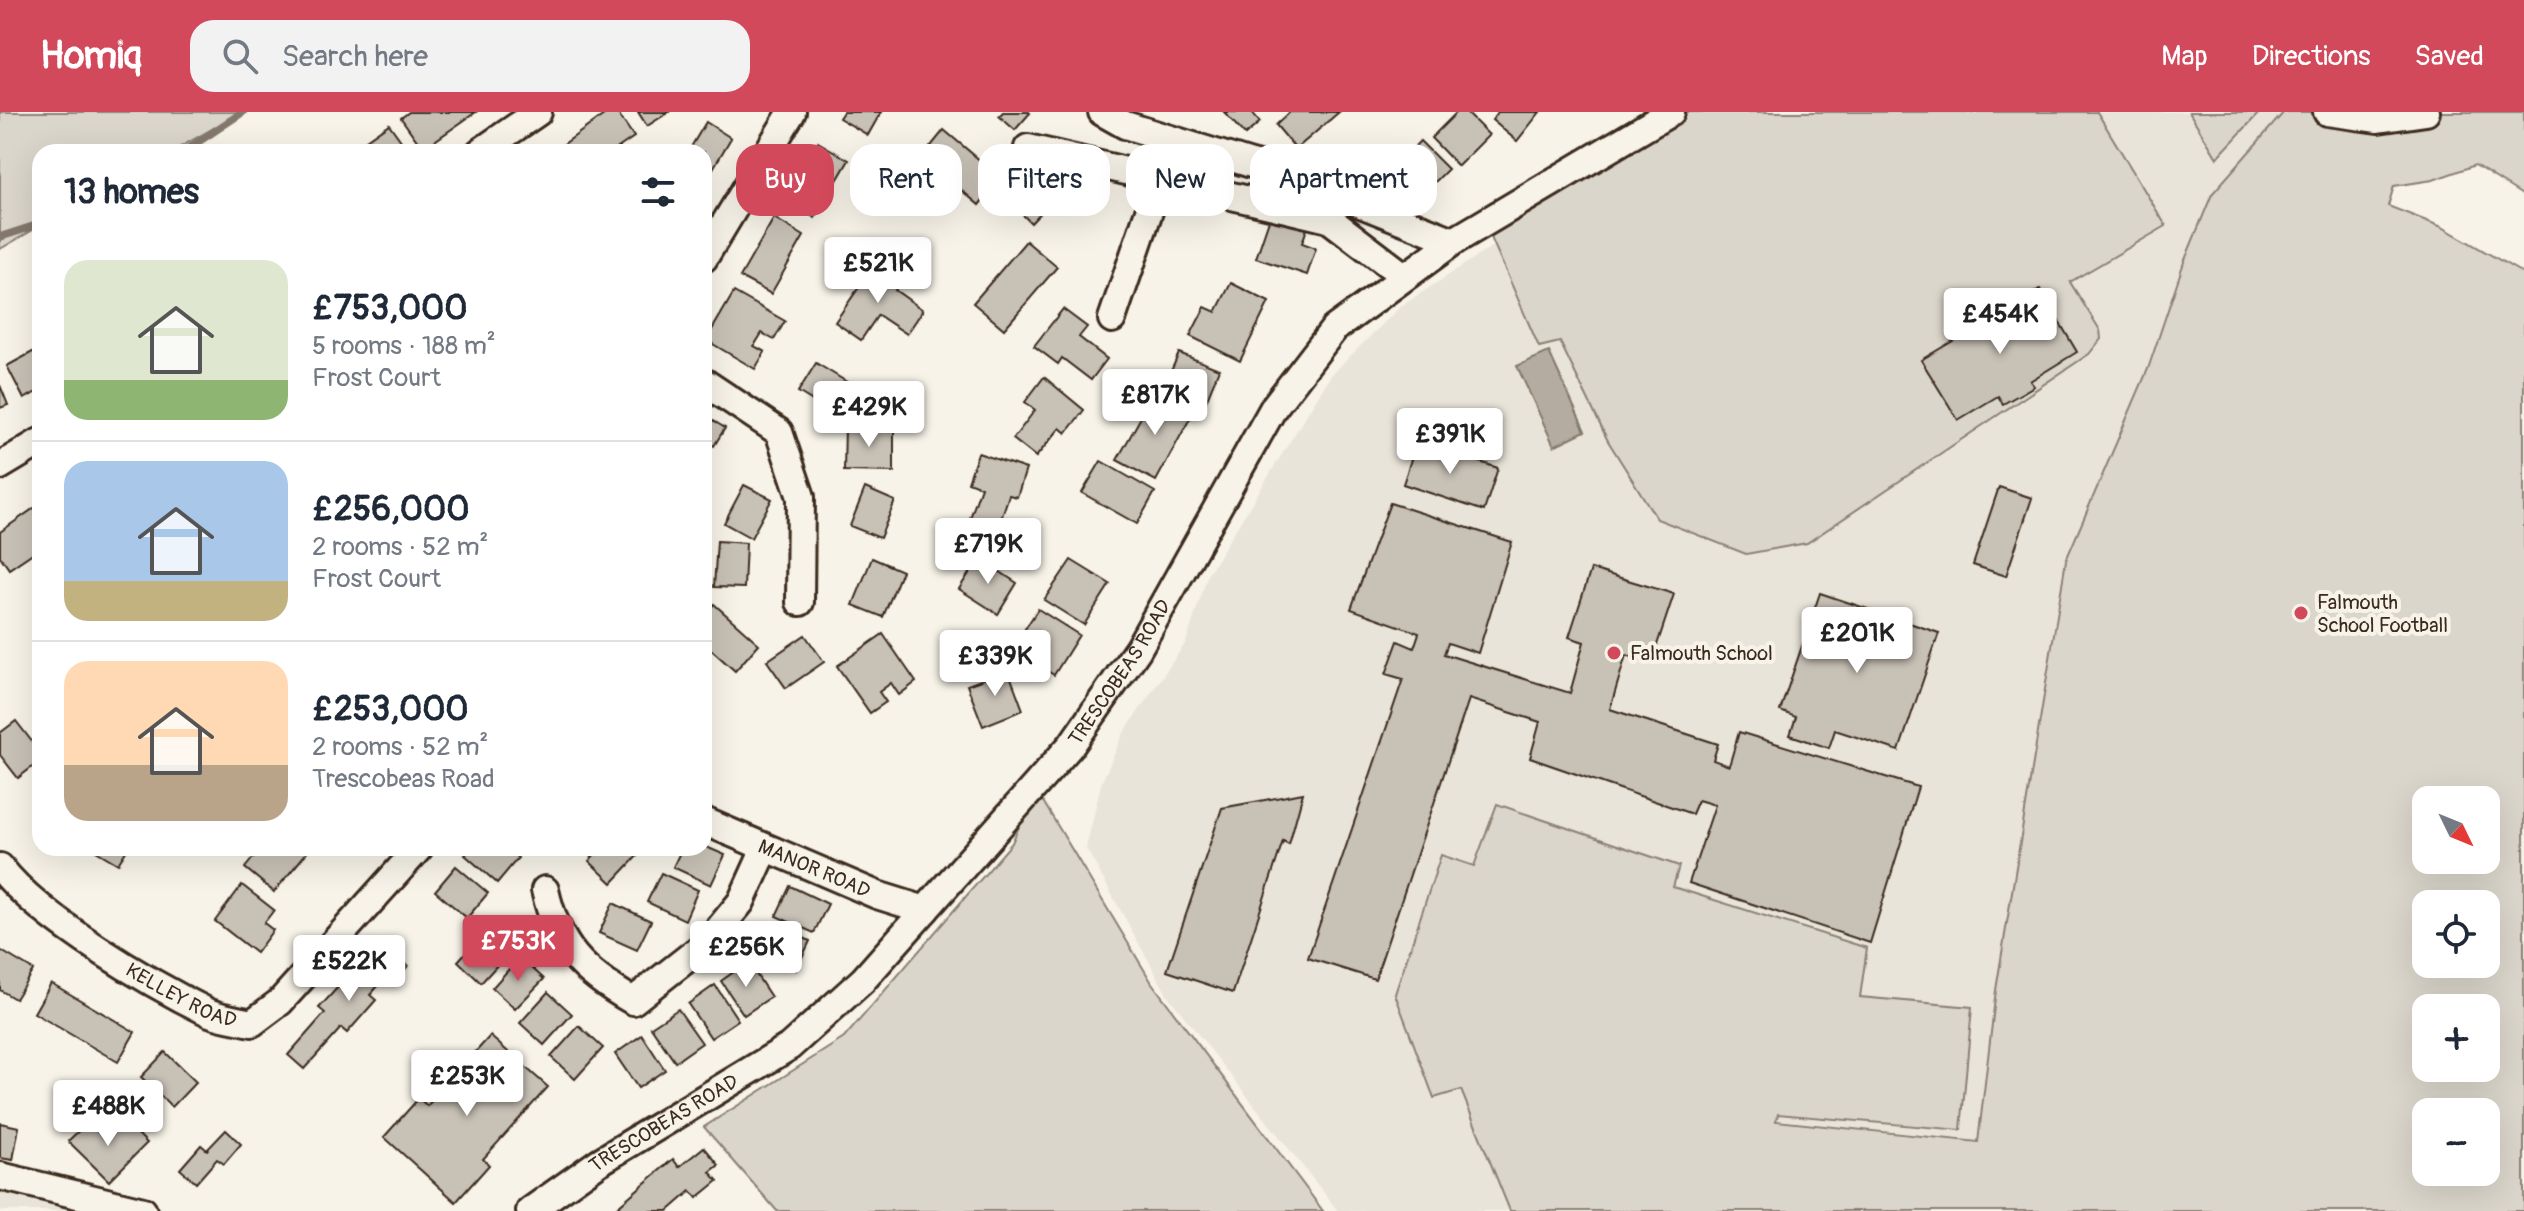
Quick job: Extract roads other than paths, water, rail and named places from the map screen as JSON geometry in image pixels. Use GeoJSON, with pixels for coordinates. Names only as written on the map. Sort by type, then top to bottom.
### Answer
{"type":"FeatureCollection","features":[{"type":"Feature","properties":{"kind":"street"},"geometry":{"type":"LineString","coordinates":[[492,144],[538,112]]}},
{"type":"Feature","properties":{"kind":"street"},"geometry":{"type":"LineString","coordinates":[[712,245],[792,112]]}},
{"type":"Feature","properties":{"kind":"street"},"geometry":{"type":"LineString","coordinates":[[1102,112],[1125,125],[1290,176],[1454,241]]}},
{"type":"Feature","properties":{"kind":"street","name":"TRESCOBEAS ROAD"},"geometry":{"type":"LineString","coordinates":[[530,1211],[599,1162],[789,1047],[863,980],[1072,744],[1138,649],[1274,407],[1334,329],[1454,241],[1671,112]]}},
{"type":"Feature","properties":{"kind":"street"},"geometry":{"type":"LineString","coordinates":[[2327,112],[2356,119],[2391,119],[2426,112]]}},
{"type":"Feature","properties":{"kind":"street"},"geometry":{"type":"LineString","coordinates":[[2356,119],[2384,112]]}},
{"type":"Feature","properties":{"kind":"street"},"geometry":{"type":"LineString","coordinates":[[1234,197],[1329,219],[1404,276]]}},
{"type":"Feature","properties":{"kind":"street"},"geometry":{"type":"LineString","coordinates":[[1112,319],[1147,216]]}},
{"type":"Feature","properties":{"kind":"street"},"geometry":{"type":"LineString","coordinates":[[712,387],[779,432],[801,497],[800,602]]}},
{"type":"Feature","properties":{"kind":"street"},"geometry":{"type":"LineString","coordinates":[[0,466],[32,447]]}},
{"type":"Feature","properties":{"kind":"street","name":"MANOR ROAD"},"geometry":{"type":"LineString","coordinates":[[712,825],[877,895],[925,910]]}},
{"type":"Feature","properties":{"kind":"street"},"geometry":{"type":"LineString","coordinates":[[545,890],[553,926],[594,978],[633,1001],[708,942],[741,902],[765,849]]}},
{"type":"Feature","properties":{"kind":"street","name":"KELLEY ROAD"},"geometry":{"type":"LineString","coordinates":[[0,867],[21,893],[105,952],[213,1014],[252,1023],[280,1002],[412,856]]}},
{"type":"Feature","properties":{"kind":"street"},"geometry":{"type":"LineString","coordinates":[[0,1176],[143,1211]]}},
{"type":"Feature","properties":{"kind":"waterway"},"geometry":{"type":"LineString","coordinates":[[195,144],[243,112]]}},
{"type":"Feature","properties":{"kind":"waterway"},"geometry":{"type":"LineString","coordinates":[[0,237],[32,227]]}},
{"type":"Feature","properties":{"kind":"place","name":"Falmouth School Football"},"geometry":{"type":"Point","coordinates":[2301,613]}},
{"type":"Feature","properties":{"kind":"place","name":"Falmouth School"},"geometry":{"type":"Point","coordinates":[1614,653]}}]}
